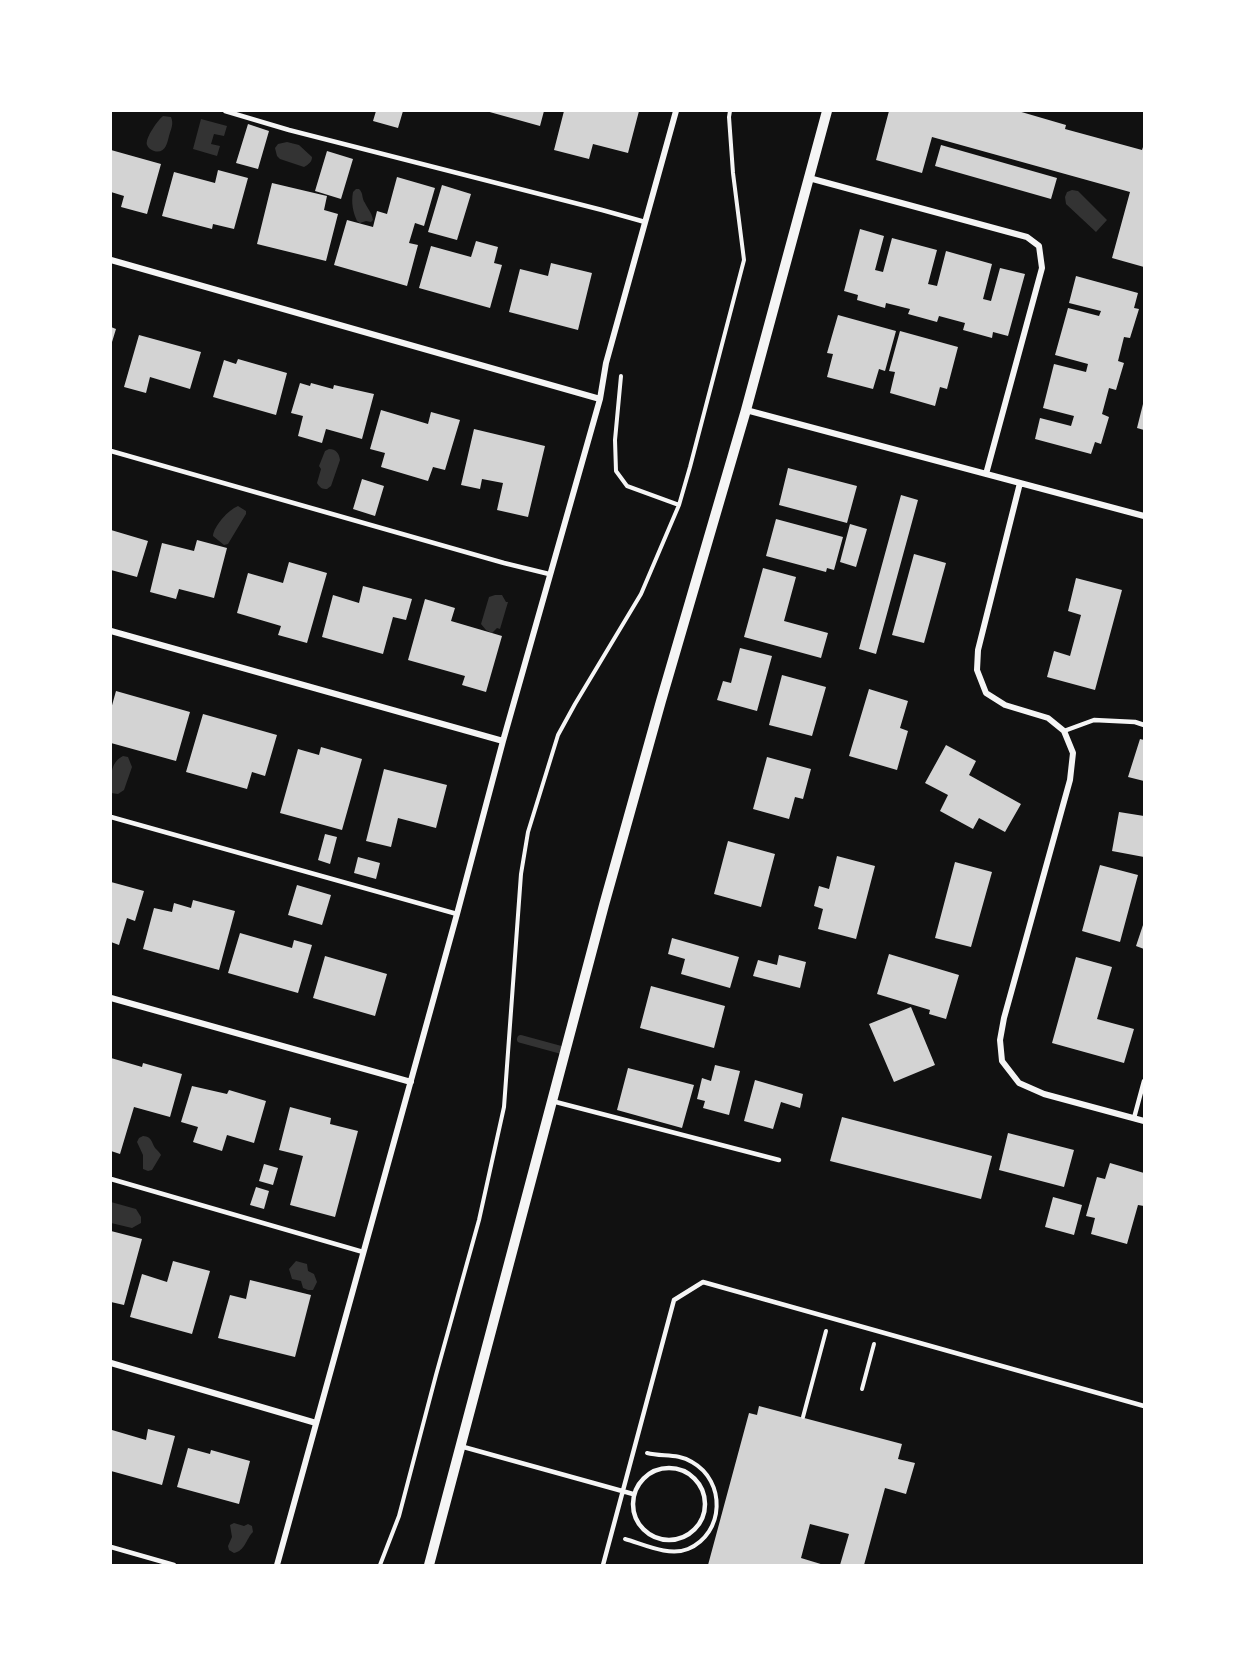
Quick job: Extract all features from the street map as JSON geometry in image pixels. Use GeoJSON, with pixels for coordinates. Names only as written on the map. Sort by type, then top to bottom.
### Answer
{"type":"FeatureCollection","features":[{"type":"Feature","properties":{"kind":"street"},"geometry":{"type":"LineString","coordinates":[[277,1565],[549,574],[600,399],[606,363],[676,111]]}},
{"type":"Feature","properties":{"kind":"street"},"geometry":{"type":"LineString","coordinates":[[429,1565],[604,905],[664,689],[746,410],[827,111]]}},
{"type":"Feature","properties":{"kind":"street"},"geometry":{"type":"LineString","coordinates":[[809,178],[1027,237],[1039,246],[1042,268],[986,474]]}},
{"type":"Feature","properties":{"kind":"street"},"geometry":{"type":"LineString","coordinates":[[111,260],[600,399]]}},
{"type":"Feature","properties":{"kind":"street"},"geometry":{"type":"LineString","coordinates":[[746,410],[1144,516]]}},
{"type":"Feature","properties":{"kind":"street"},"geometry":{"type":"LineString","coordinates":[[1020,483],[978,650],[977,670],[986,693],[1005,705],[1048,718],[1064,731],[1073,753],[1070,780],[1004,1018],[1000,1040],[1002,1061],[1020,1083],[1044,1094],[1144,1121]]}},
{"type":"Feature","properties":{"kind":"street"},"geometry":{"type":"LineString","coordinates":[[111,631],[503,741]]}},
{"type":"Feature","properties":{"kind":"street"},"geometry":{"type":"LineString","coordinates":[[111,998],[411,1082]]}},
{"type":"Feature","properties":{"kind":"street"},"geometry":{"type":"LineString","coordinates":[[111,1364],[316,1423]]}},
{"type":"Feature","properties":{"kind":"lane"},"geometry":{"type":"LineString","coordinates":[[225,111],[289,130],[645,222]]}},
{"type":"Feature","properties":{"kind":"lane"},"geometry":{"type":"LineString","coordinates":[[111,451],[492,560],[549,574]]}},
{"type":"Feature","properties":{"kind":"lane"},"geometry":{"type":"LineString","coordinates":[[1064,731],[1095,720],[1144,724]]}},
{"type":"Feature","properties":{"kind":"lane"},"geometry":{"type":"LineString","coordinates":[[111,817],[457,914]]}},
{"type":"Feature","properties":{"kind":"lane"},"geometry":{"type":"LineString","coordinates":[[1134,1118],[1144,1081]]}},
{"type":"Feature","properties":{"kind":"lane"},"geometry":{"type":"LineString","coordinates":[[552,1101],[779,1160]]}},
{"type":"Feature","properties":{"kind":"lane"},"geometry":{"type":"LineString","coordinates":[[111,1179],[363,1252]]}},
{"type":"Feature","properties":{"kind":"lane"},"geometry":{"type":"LineString","coordinates":[[603,1565],[674,1300],[704,1282],[1144,1406]]}},
{"type":"Feature","properties":{"kind":"lane"},"geometry":{"type":"LineString","coordinates":[[460,1446],[633,1494]]}},
{"type":"Feature","properties":{"kind":"lane"},"geometry":{"type":"LineString","coordinates":[[668,1468],[680,1470],[690,1475],[698,1483],[704,1494],[704,1516],[698,1527],[689,1535],[677,1540],[664,1541],[652,1537],[635,1519],[632,1507],[633,1494],[638,1483],[646,1475],[668,1468]]}},
{"type":"Feature","properties":{"kind":"lane"},"geometry":{"type":"LineString","coordinates":[[111,1547],[174,1565]]}},
{"type":"Feature","properties":{"kind":"path"},"geometry":{"type":"LineString","coordinates":[[380,1565],[399,1516],[479,1220],[504,1107],[521,874],[528,832],[558,735],[641,594],[679,504],[744,260],[733,173],[730,111]]}},
{"type":"Feature","properties":{"kind":"path"},"geometry":{"type":"LineString","coordinates":[[606,363],[622,369],[615,440],[616,471],[627,486],[679,504]]}},
{"type":"Feature","properties":{"kind":"path"},"geometry":{"type":"LineString","coordinates":[[803,1418],[830,1318]]}},
{"type":"Feature","properties":{"kind":"path"},"geometry":{"type":"LineString","coordinates":[[862,1389],[877,1331]]}},
{"type":"Feature","properties":{"kind":"path"},"geometry":{"type":"LineString","coordinates":[[611,1535],[662,1551],[687,1549],[710,1531],[715,1519],[716,1491],[703,1469],[678,1456],[658,1456],[635,1450]]}},
{"type":"Feature","properties":{"kind":"shaded area"},"geometry":{"type":"Polygon","coordinates":[[[163,116],[171,117],[172,122],[165,148],[158,152],[148,147],[147,142],[152,129],[163,116]]]}},
{"type":"Feature","properties":{"kind":"shaded area"},"geometry":{"type":"Polygon","coordinates":[[[201,119],[227,126],[224,136],[214,134],[211,144],[220,146],[217,156],[193,149],[201,119]]]}},
{"type":"Feature","properties":{"kind":"shaded area"},"geometry":{"type":"Polygon","coordinates":[[[287,142],[299,145],[312,157],[310,163],[304,167],[280,159],[275,148],[278,144],[287,142]]]}},
{"type":"Feature","properties":{"kind":"shaded area"},"geometry":{"type":"Polygon","coordinates":[[[356,189],[361,192],[371,213],[373,220],[371,222],[357,221],[352,204],[353,192],[356,189]]]}},
{"type":"Feature","properties":{"kind":"shaded area"},"geometry":{"type":"Polygon","coordinates":[[[1078,191],[1107,220],[1096,232],[1066,204],[1067,192],[1078,191]]]}},
{"type":"Feature","properties":{"kind":"shaded area"},"geometry":{"type":"Polygon","coordinates":[[[329,449],[337,452],[340,460],[331,486],[325,489],[317,483],[321,469],[319,466],[325,451],[329,449]]]}},
{"type":"Feature","properties":{"kind":"shaded area"},"geometry":{"type":"Polygon","coordinates":[[[238,506],[246,511],[246,514],[228,544],[224,545],[213,536],[214,532],[222,519],[238,506]]]}},
{"type":"Feature","properties":{"kind":"shaded area"},"geometry":{"type":"Polygon","coordinates":[[[502,595],[508,602],[500,629],[497,628],[492,633],[481,624],[489,597],[502,595]]]}},
{"type":"Feature","properties":{"kind":"shaded area"},"geometry":{"type":"Polygon","coordinates":[[[123,756],[128,757],[132,767],[124,790],[118,794],[111,793],[113,767],[123,756]]]}},
{"type":"Feature","properties":{"kind":"shaded area"},"geometry":{"type":"Polygon","coordinates":[[[143,1136],[150,1139],[161,1155],[152,1170],[148,1171],[143,1169],[143,1155],[137,1142],[143,1136]]]}},
{"type":"Feature","properties":{"kind":"shaded area"},"geometry":{"type":"Polygon","coordinates":[[[111,1202],[136,1209],[141,1217],[141,1223],[132,1228],[111,1223],[111,1202]]]}},
{"type":"Feature","properties":{"kind":"shaded area"},"geometry":{"type":"Polygon","coordinates":[[[296,1261],[307,1264],[308,1271],[314,1274],[317,1282],[313,1290],[303,1288],[301,1281],[292,1279],[289,1269],[296,1261]]]}},
{"type":"Feature","properties":{"kind":"shaded area"},"geometry":{"type":"Polygon","coordinates":[[[234,1523],[244,1526],[248,1524],[252,1526],[253,1532],[243,1547],[234,1553],[229,1550],[228,1546],[232,1537],[230,1525],[234,1523]]]}},
{"type":"Feature","properties":{"kind":"building"},"geometry":{"type":"Polygon","coordinates":[[[376,111],[403,111],[398,128],[373,121],[376,111]]]}},
{"type":"Feature","properties":{"kind":"building"},"geometry":{"type":"Polygon","coordinates":[[[486,111],[544,111],[540,126],[486,111]]]}},
{"type":"Feature","properties":{"kind":"building"},"geometry":{"type":"Polygon","coordinates":[[[564,111],[639,111],[628,153],[593,144],[589,159],[554,150],[564,111]]]}},
{"type":"Feature","properties":{"kind":"building"},"geometry":{"type":"Polygon","coordinates":[[[889,111],[1018,111],[1066,125],[1065,129],[1142,150],[1144,144],[1144,267],[1112,258],[1130,192],[932,137],[922,173],[876,160],[889,111]]]}},
{"type":"Feature","properties":{"kind":"building"},"geometry":{"type":"Polygon","coordinates":[[[248,124],[269,131],[258,169],[236,163],[248,124]]]}},
{"type":"Feature","properties":{"kind":"building"},"geometry":{"type":"Polygon","coordinates":[[[941,145],[1057,178],[1051,199],[935,166],[941,145]]]}},
{"type":"Feature","properties":{"kind":"building"},"geometry":{"type":"Polygon","coordinates":[[[111,150],[161,164],[147,214],[121,207],[124,196],[111,192],[111,150]]]}},
{"type":"Feature","properties":{"kind":"building"},"geometry":{"type":"Polygon","coordinates":[[[327,151],[353,159],[341,199],[315,191],[327,151]]]}},
{"type":"Feature","properties":{"kind":"building"},"geometry":{"type":"Polygon","coordinates":[[[218,170],[248,178],[234,229],[213,224],[212,229],[162,216],[174,172],[215,183],[218,170]]]}},
{"type":"Feature","properties":{"kind":"building"},"geometry":{"type":"Polygon","coordinates":[[[397,177],[435,188],[424,226],[415,223],[409,243],[418,245],[407,286],[334,265],[347,220],[373,227],[377,211],[387,214],[397,177]]]}},
{"type":"Feature","properties":{"kind":"building"},"geometry":{"type":"Polygon","coordinates":[[[272,183],[327,196],[324,210],[338,214],[326,261],[257,244],[272,183]]]}},
{"type":"Feature","properties":{"kind":"building"},"geometry":{"type":"Polygon","coordinates":[[[442,185],[471,194],[457,240],[428,232],[442,185]]]}},
{"type":"Feature","properties":{"kind":"building"},"geometry":{"type":"Polygon","coordinates":[[[860,229],[884,236],[875,270],[883,272],[892,238],[937,250],[928,284],[937,286],[946,251],[992,264],[983,299],[991,301],[1000,268],[1025,274],[1008,336],[993,332],[992,338],[963,330],[965,323],[939,316],[937,322],[908,314],[910,309],[886,303],[885,308],[857,300],[858,295],[844,291],[860,229]]]}},
{"type":"Feature","properties":{"kind":"building"},"geometry":{"type":"Polygon","coordinates":[[[476,241],[498,247],[494,263],[502,265],[490,308],[419,288],[431,246],[471,257],[476,241]]]}},
{"type":"Feature","properties":{"kind":"building"},"geometry":{"type":"Polygon","coordinates":[[[551,263],[592,273],[578,330],[509,312],[520,269],[548,276],[551,263]]]}},
{"type":"Feature","properties":{"kind":"building"},"geometry":{"type":"Polygon","coordinates":[[[1076,276],[1138,293],[1134,308],[1139,309],[1130,338],[1124,337],[1118,361],[1124,363],[1116,390],[1109,388],[1102,414],[1109,417],[1101,444],[1095,442],[1091,454],[1035,439],[1040,418],[1071,426],[1074,416],[1043,408],[1054,364],[1086,372],[1088,364],[1055,355],[1068,308],[1099,316],[1101,311],[1069,303],[1076,276]]]}},
{"type":"Feature","properties":{"kind":"building"},"geometry":{"type":"Polygon","coordinates":[[[838,315],[896,331],[885,371],[879,369],[873,389],[827,377],[833,354],[827,353],[838,315]]]}},
{"type":"Feature","properties":{"kind":"building"},"geometry":{"type":"Polygon","coordinates":[[[111,327],[116,329],[112,342],[111,342],[111,327]]]}},
{"type":"Feature","properties":{"kind":"building"},"geometry":{"type":"Polygon","coordinates":[[[900,331],[958,347],[947,389],[940,387],[935,406],[890,393],[895,372],[889,371],[900,331]]]}},
{"type":"Feature","properties":{"kind":"building"},"geometry":{"type":"Polygon","coordinates":[[[139,335],[201,352],[190,389],[150,377],[146,393],[124,387],[139,335]]]}},
{"type":"Feature","properties":{"kind":"building"},"geometry":{"type":"Polygon","coordinates":[[[238,359],[287,373],[276,415],[213,397],[224,360],[236,364],[238,359]]]}},
{"type":"Feature","properties":{"kind":"building"},"geometry":{"type":"Polygon","coordinates":[[[300,383],[310,386],[311,383],[333,389],[334,385],[374,394],[362,439],[326,429],[322,443],[298,436],[303,416],[291,413],[300,383]]]}},
{"type":"Feature","properties":{"kind":"building"},"geometry":{"type":"Polygon","coordinates":[[[1144,405],[1144,430],[1137,428],[1144,405]]]}},
{"type":"Feature","properties":{"kind":"building"},"geometry":{"type":"Polygon","coordinates":[[[381,410],[428,424],[431,412],[460,420],[445,470],[433,467],[428,481],[381,467],[385,453],[370,449],[381,410]]]}},
{"type":"Feature","properties":{"kind":"building"},"geometry":{"type":"Polygon","coordinates":[[[474,429],[545,446],[528,517],[497,510],[503,483],[482,479],[480,489],[461,485],[474,429]]]}},
{"type":"Feature","properties":{"kind":"building"},"geometry":{"type":"Polygon","coordinates":[[[788,468],[857,486],[847,523],[779,505],[788,468]]]}},
{"type":"Feature","properties":{"kind":"building"},"geometry":{"type":"Polygon","coordinates":[[[362,479],[384,486],[375,516],[353,509],[362,479]]]}},
{"type":"Feature","properties":{"kind":"building"},"geometry":{"type":"Polygon","coordinates":[[[901,495],[918,500],[876,654],[859,649],[901,495]]]}},
{"type":"Feature","properties":{"kind":"building"},"geometry":{"type":"Polygon","coordinates":[[[776,519],[843,537],[834,570],[827,568],[826,572],[766,556],[776,519]]]}},
{"type":"Feature","properties":{"kind":"building"},"geometry":{"type":"Polygon","coordinates":[[[850,524],[867,529],[856,567],[840,562],[850,524]]]}},
{"type":"Feature","properties":{"kind":"building"},"geometry":{"type":"Polygon","coordinates":[[[111,530],[148,541],[137,577],[111,570],[111,530]]]}},
{"type":"Feature","properties":{"kind":"building"},"geometry":{"type":"Polygon","coordinates":[[[197,540],[227,548],[214,598],[179,589],[176,599],[150,592],[162,543],[194,551],[197,540]]]}},
{"type":"Feature","properties":{"kind":"building"},"geometry":{"type":"Polygon","coordinates":[[[914,554],[946,563],[924,643],[892,635],[914,554]]]}},
{"type":"Feature","properties":{"kind":"building"},"geometry":{"type":"Polygon","coordinates":[[[289,562],[327,573],[307,643],[278,635],[281,626],[237,613],[248,573],[283,583],[289,562]]]}},
{"type":"Feature","properties":{"kind":"building"},"geometry":{"type":"Polygon","coordinates":[[[763,568],[796,577],[784,621],[828,633],[821,658],[744,637],[763,568]]]}},
{"type":"Feature","properties":{"kind":"building"},"geometry":{"type":"Polygon","coordinates":[[[1076,578],[1122,590],[1095,690],[1047,677],[1054,651],[1070,656],[1081,615],[1068,611],[1076,578]]]}},
{"type":"Feature","properties":{"kind":"building"},"geometry":{"type":"Polygon","coordinates":[[[363,586],[412,599],[406,620],[393,617],[383,654],[322,637],[333,595],[359,603],[363,586]]]}},
{"type":"Feature","properties":{"kind":"building"},"geometry":{"type":"Polygon","coordinates":[[[425,599],[455,608],[451,621],[502,636],[486,692],[462,685],[465,676],[408,660],[425,599]]]}},
{"type":"Feature","properties":{"kind":"building"},"geometry":{"type":"Polygon","coordinates":[[[740,648],[772,656],[757,711],[717,700],[723,681],[731,683],[740,648]]]}},
{"type":"Feature","properties":{"kind":"building"},"geometry":{"type":"Polygon","coordinates":[[[782,675],[826,687],[812,736],[769,725],[782,675]]]}},
{"type":"Feature","properties":{"kind":"building"},"geometry":{"type":"Polygon","coordinates":[[[869,689],[908,701],[900,728],[908,731],[897,770],[849,756],[869,689]]]}},
{"type":"Feature","properties":{"kind":"building"},"geometry":{"type":"Polygon","coordinates":[[[116,691],[190,712],[176,761],[111,743],[111,709],[116,691]]]}},
{"type":"Feature","properties":{"kind":"building"},"geometry":{"type":"Polygon","coordinates":[[[203,714],[277,735],[265,776],[252,772],[247,789],[186,772],[203,714]]]}},
{"type":"Feature","properties":{"kind":"building"},"geometry":{"type":"Polygon","coordinates":[[[1140,739],[1144,740],[1144,781],[1128,777],[1140,739]]]}},
{"type":"Feature","properties":{"kind":"building"},"geometry":{"type":"Polygon","coordinates":[[[946,745],[976,761],[969,775],[1021,804],[1005,832],[979,818],[973,829],[940,811],[948,795],[925,783],[946,745]]]}},
{"type":"Feature","properties":{"kind":"building"},"geometry":{"type":"Polygon","coordinates":[[[321,747],[362,759],[342,830],[280,813],[298,749],[319,755],[321,747]]]}},
{"type":"Feature","properties":{"kind":"building"},"geometry":{"type":"Polygon","coordinates":[[[767,757],[811,769],[803,799],[795,797],[789,819],[753,809],[767,757]]]}},
{"type":"Feature","properties":{"kind":"building"},"geometry":{"type":"Polygon","coordinates":[[[384,769],[447,785],[436,828],[398,818],[391,847],[366,841],[384,769]]]}},
{"type":"Feature","properties":{"kind":"building"},"geometry":{"type":"Polygon","coordinates":[[[1119,812],[1144,816],[1144,857],[1112,851],[1119,812]]]}},
{"type":"Feature","properties":{"kind":"building"},"geometry":{"type":"Polygon","coordinates":[[[325,834],[337,837],[330,864],[318,860],[325,834]]]}},
{"type":"Feature","properties":{"kind":"building"},"geometry":{"type":"Polygon","coordinates":[[[728,841],[775,854],[761,907],[714,894],[728,841]]]}},
{"type":"Feature","properties":{"kind":"building"},"geometry":{"type":"Polygon","coordinates":[[[837,856],[875,866],[856,939],[818,929],[823,909],[814,906],[819,886],[829,889],[837,856]]]}},
{"type":"Feature","properties":{"kind":"building"},"geometry":{"type":"Polygon","coordinates":[[[358,857],[380,863],[376,879],[354,873],[358,857]]]}},
{"type":"Feature","properties":{"kind":"building"},"geometry":{"type":"Polygon","coordinates":[[[955,862],[992,872],[971,947],[935,938],[955,862]]]}},
{"type":"Feature","properties":{"kind":"building"},"geometry":{"type":"Polygon","coordinates":[[[1100,865],[1138,875],[1120,942],[1082,931],[1100,865]]]}},
{"type":"Feature","properties":{"kind":"building"},"geometry":{"type":"Polygon","coordinates":[[[111,882],[144,891],[135,921],[127,918],[119,945],[111,942],[111,882]]]}},
{"type":"Feature","properties":{"kind":"building"},"geometry":{"type":"Polygon","coordinates":[[[297,885],[331,895],[322,925],[288,915],[297,885]]]}},
{"type":"Feature","properties":{"kind":"building"},"geometry":{"type":"Polygon","coordinates":[[[193,900],[235,911],[219,970],[143,949],[154,908],[172,912],[174,903],[191,908],[193,900]]]}},
{"type":"Feature","properties":{"kind":"building"},"geometry":{"type":"Polygon","coordinates":[[[1144,922],[1144,949],[1136,946],[1144,922]]]}},
{"type":"Feature","properties":{"kind":"building"},"geometry":{"type":"Polygon","coordinates":[[[240,933],[292,948],[294,940],[312,945],[298,993],[228,973],[240,933]]]}},
{"type":"Feature","properties":{"kind":"building"},"geometry":{"type":"Polygon","coordinates":[[[672,938],[739,957],[730,988],[681,974],[685,959],[668,954],[672,938]]]}},
{"type":"Feature","properties":{"kind":"building"},"geometry":{"type":"Polygon","coordinates":[[[889,954],[959,975],[946,1019],[929,1014],[930,1010],[877,994],[889,954]]]}},
{"type":"Feature","properties":{"kind":"building"},"geometry":{"type":"Polygon","coordinates":[[[779,955],[806,962],[800,988],[753,976],[758,960],[777,965],[779,955]]]}},
{"type":"Feature","properties":{"kind":"building"},"geometry":{"type":"Polygon","coordinates":[[[325,956],[387,974],[375,1016],[313,998],[325,956]]]}},
{"type":"Feature","properties":{"kind":"building"},"geometry":{"type":"Polygon","coordinates":[[[1076,957],[1112,967],[1097,1019],[1134,1029],[1124,1063],[1052,1043],[1076,957]]]}},
{"type":"Feature","properties":{"kind":"building"},"geometry":{"type":"Polygon","coordinates":[[[651,986],[725,1006],[714,1048],[640,1028],[651,986]]]}},
{"type":"Feature","properties":{"kind":"building"},"geometry":{"type":"Polygon","coordinates":[[[911,1007],[935,1065],[894,1082],[869,1024],[911,1007]]]}},
{"type":"Feature","properties":{"kind":"building"},"geometry":{"type":"Polygon","coordinates":[[[111,1058],[142,1067],[143,1063],[182,1074],[170,1117],[134,1107],[120,1154],[111,1151],[111,1058]]]}},
{"type":"Feature","properties":{"kind":"building"},"geometry":{"type":"Polygon","coordinates":[[[715,1065],[740,1071],[729,1115],[703,1108],[705,1101],[697,1099],[702,1078],[711,1081],[715,1065]]]}},
{"type":"Feature","properties":{"kind":"building"},"geometry":{"type":"Polygon","coordinates":[[[628,1068],[694,1085],[682,1128],[617,1110],[628,1068]]]}},
{"type":"Feature","properties":{"kind":"building"},"geometry":{"type":"Polygon","coordinates":[[[755,1080],[803,1094],[800,1108],[781,1102],[773,1129],[744,1121],[755,1080]]]}},
{"type":"Feature","properties":{"kind":"building"},"geometry":{"type":"Polygon","coordinates":[[[192,1086],[227,1094],[229,1090],[266,1101],[254,1143],[227,1135],[222,1151],[193,1142],[198,1127],[181,1122],[192,1086]]]}},
{"type":"Feature","properties":{"kind":"building"},"geometry":{"type":"Polygon","coordinates":[[[290,1107],[331,1118],[330,1124],[358,1131],[335,1217],[290,1205],[303,1156],[279,1150],[290,1107]]]}},
{"type":"Feature","properties":{"kind":"building"},"geometry":{"type":"Polygon","coordinates":[[[842,1117],[992,1156],[981,1199],[830,1161],[842,1117]]]}},
{"type":"Feature","properties":{"kind":"building"},"geometry":{"type":"Polygon","coordinates":[[[1008,1133],[1074,1150],[1064,1187],[999,1170],[1008,1133]]]}},
{"type":"Feature","properties":{"kind":"building"},"geometry":{"type":"Polygon","coordinates":[[[1110,1163],[1144,1173],[1144,1206],[1138,1205],[1127,1244],[1091,1234],[1095,1218],[1086,1216],[1097,1177],[1105,1179],[1110,1163]]]}},
{"type":"Feature","properties":{"kind":"building"},"geometry":{"type":"Polygon","coordinates":[[[264,1164],[278,1168],[273,1185],[259,1181],[264,1164]]]}},
{"type":"Feature","properties":{"kind":"building"},"geometry":{"type":"Polygon","coordinates":[[[256,1187],[269,1191],[264,1209],[250,1205],[256,1187]]]}},
{"type":"Feature","properties":{"kind":"building"},"geometry":{"type":"Polygon","coordinates":[[[1053,1197],[1082,1205],[1074,1235],[1045,1227],[1053,1197]]]}},
{"type":"Feature","properties":{"kind":"building"},"geometry":{"type":"Polygon","coordinates":[[[111,1231],[142,1239],[124,1305],[111,1302],[111,1231]]]}},
{"type":"Feature","properties":{"kind":"building"},"geometry":{"type":"Polygon","coordinates":[[[173,1261],[210,1271],[192,1334],[130,1317],[142,1274],[167,1282],[173,1261]]]}},
{"type":"Feature","properties":{"kind":"building"},"geometry":{"type":"Polygon","coordinates":[[[250,1280],[311,1295],[295,1357],[218,1338],[230,1295],[246,1299],[250,1280]]]}},
{"type":"Feature","properties":{"kind":"building"},"geometry":{"type":"Polygon","coordinates":[[[759,1406],[902,1444],[898,1459],[915,1463],[906,1494],[885,1488],[864,1565],[840,1565],[849,1534],[810,1524],[801,1558],[824,1565],[708,1565],[749,1413],[757,1415],[759,1406]]]}},
{"type":"Feature","properties":{"kind":"building"},"geometry":{"type":"Polygon","coordinates":[[[148,1429],[175,1436],[162,1485],[111,1471],[112,1430],[146,1440],[148,1429]]]}},
{"type":"Feature","properties":{"kind":"building"},"geometry":{"type":"Polygon","coordinates":[[[188,1448],[210,1454],[211,1450],[250,1461],[239,1504],[177,1487],[188,1448]]]}},
{"type":"Feature","properties":{"kind":"waterway"},"geometry":{"type":"LineString","coordinates":[[521,1039],[565,1051]]}}]}
